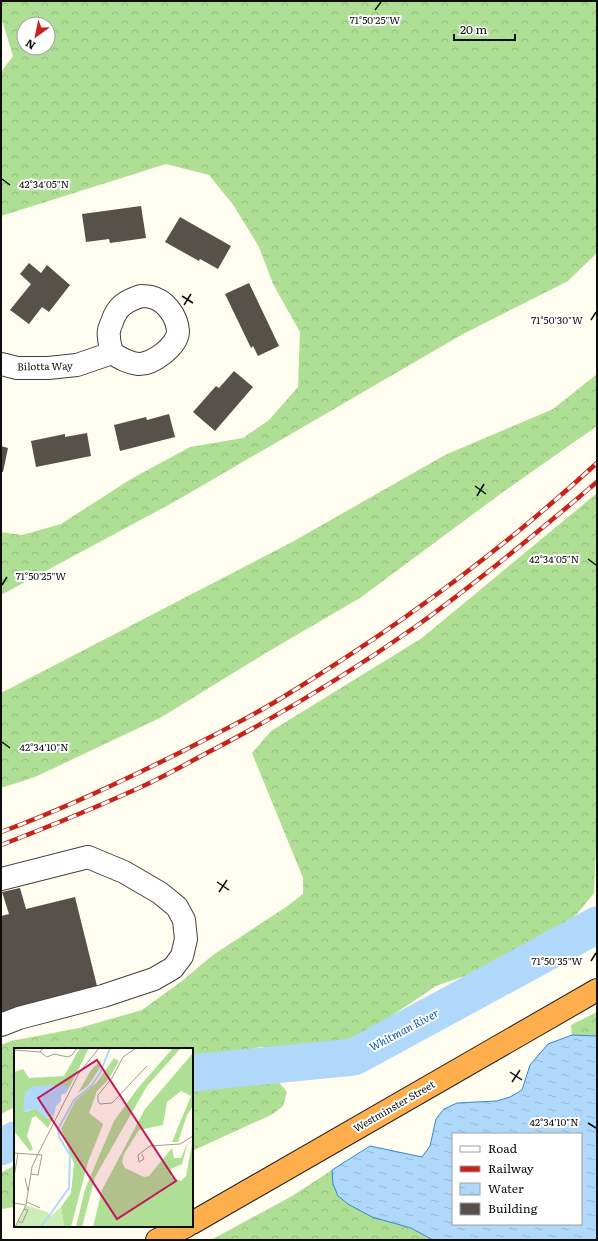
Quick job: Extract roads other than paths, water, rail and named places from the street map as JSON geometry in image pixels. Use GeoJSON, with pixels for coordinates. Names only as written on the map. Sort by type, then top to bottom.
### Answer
{"type":"FeatureCollection","features":[{"type":"Feature","properties":{"kind":"highway","name":"Westminster Street"},"geometry":{"type":"LineString","coordinates":[[193,1222],[597,990]]}},
{"type":"Feature","properties":{"kind":"highway"},"geometry":{"type":"LineString","coordinates":[[157,1240],[185,1227]]}},
{"type":"Feature","properties":{"kind":"street","name":"Bilotta Way"},"geometry":{"type":"LineString","coordinates":[[1,364],[17,368],[48,368],[77,365],[112,353]]}},
{"type":"Feature","properties":{"kind":"street"},"geometry":{"type":"LineString","coordinates":[[1,879],[88,857],[124,872],[160,893],[178,907],[184,920],[186,939],[182,956],[173,968],[154,979],[103,996],[19,1018],[1,1025]]}},
{"type":"Feature","properties":{"kind":"water"},"geometry":{"type":"Polygon","coordinates":[[[572,1035],[597,1036],[597,1240],[433,1240],[411,1228],[372,1217],[348,1204],[338,1196],[333,1184],[332,1170],[370,1146],[422,1157],[430,1146],[436,1119],[444,1109],[457,1103],[497,1101],[510,1097],[522,1090],[530,1065],[548,1044],[572,1035]]]}},
{"type":"Feature","properties":{"kind":"waterway","name":"Whitman River"},"geometry":{"type":"LineString","coordinates":[[193,1073],[354,1057],[597,925]]}},
{"type":"Feature","properties":{"kind":"waterway","name":"Whitman River"},"geometry":{"type":"LineString","coordinates":[[1,1147],[14,1140]]}},
{"type":"Feature","properties":{"kind":"railway"},"geometry":{"type":"LineString","coordinates":[[1,832],[71,804],[140,772],[237,723],[288,694],[369,642],[448,586],[524,526],[597,463]]}},
{"type":"Feature","properties":{"kind":"railway"},"geometry":{"type":"LineString","coordinates":[[1,845],[89,810],[156,780],[256,727],[310,695],[389,645],[438,610],[508,556],[597,482]]}}]}
